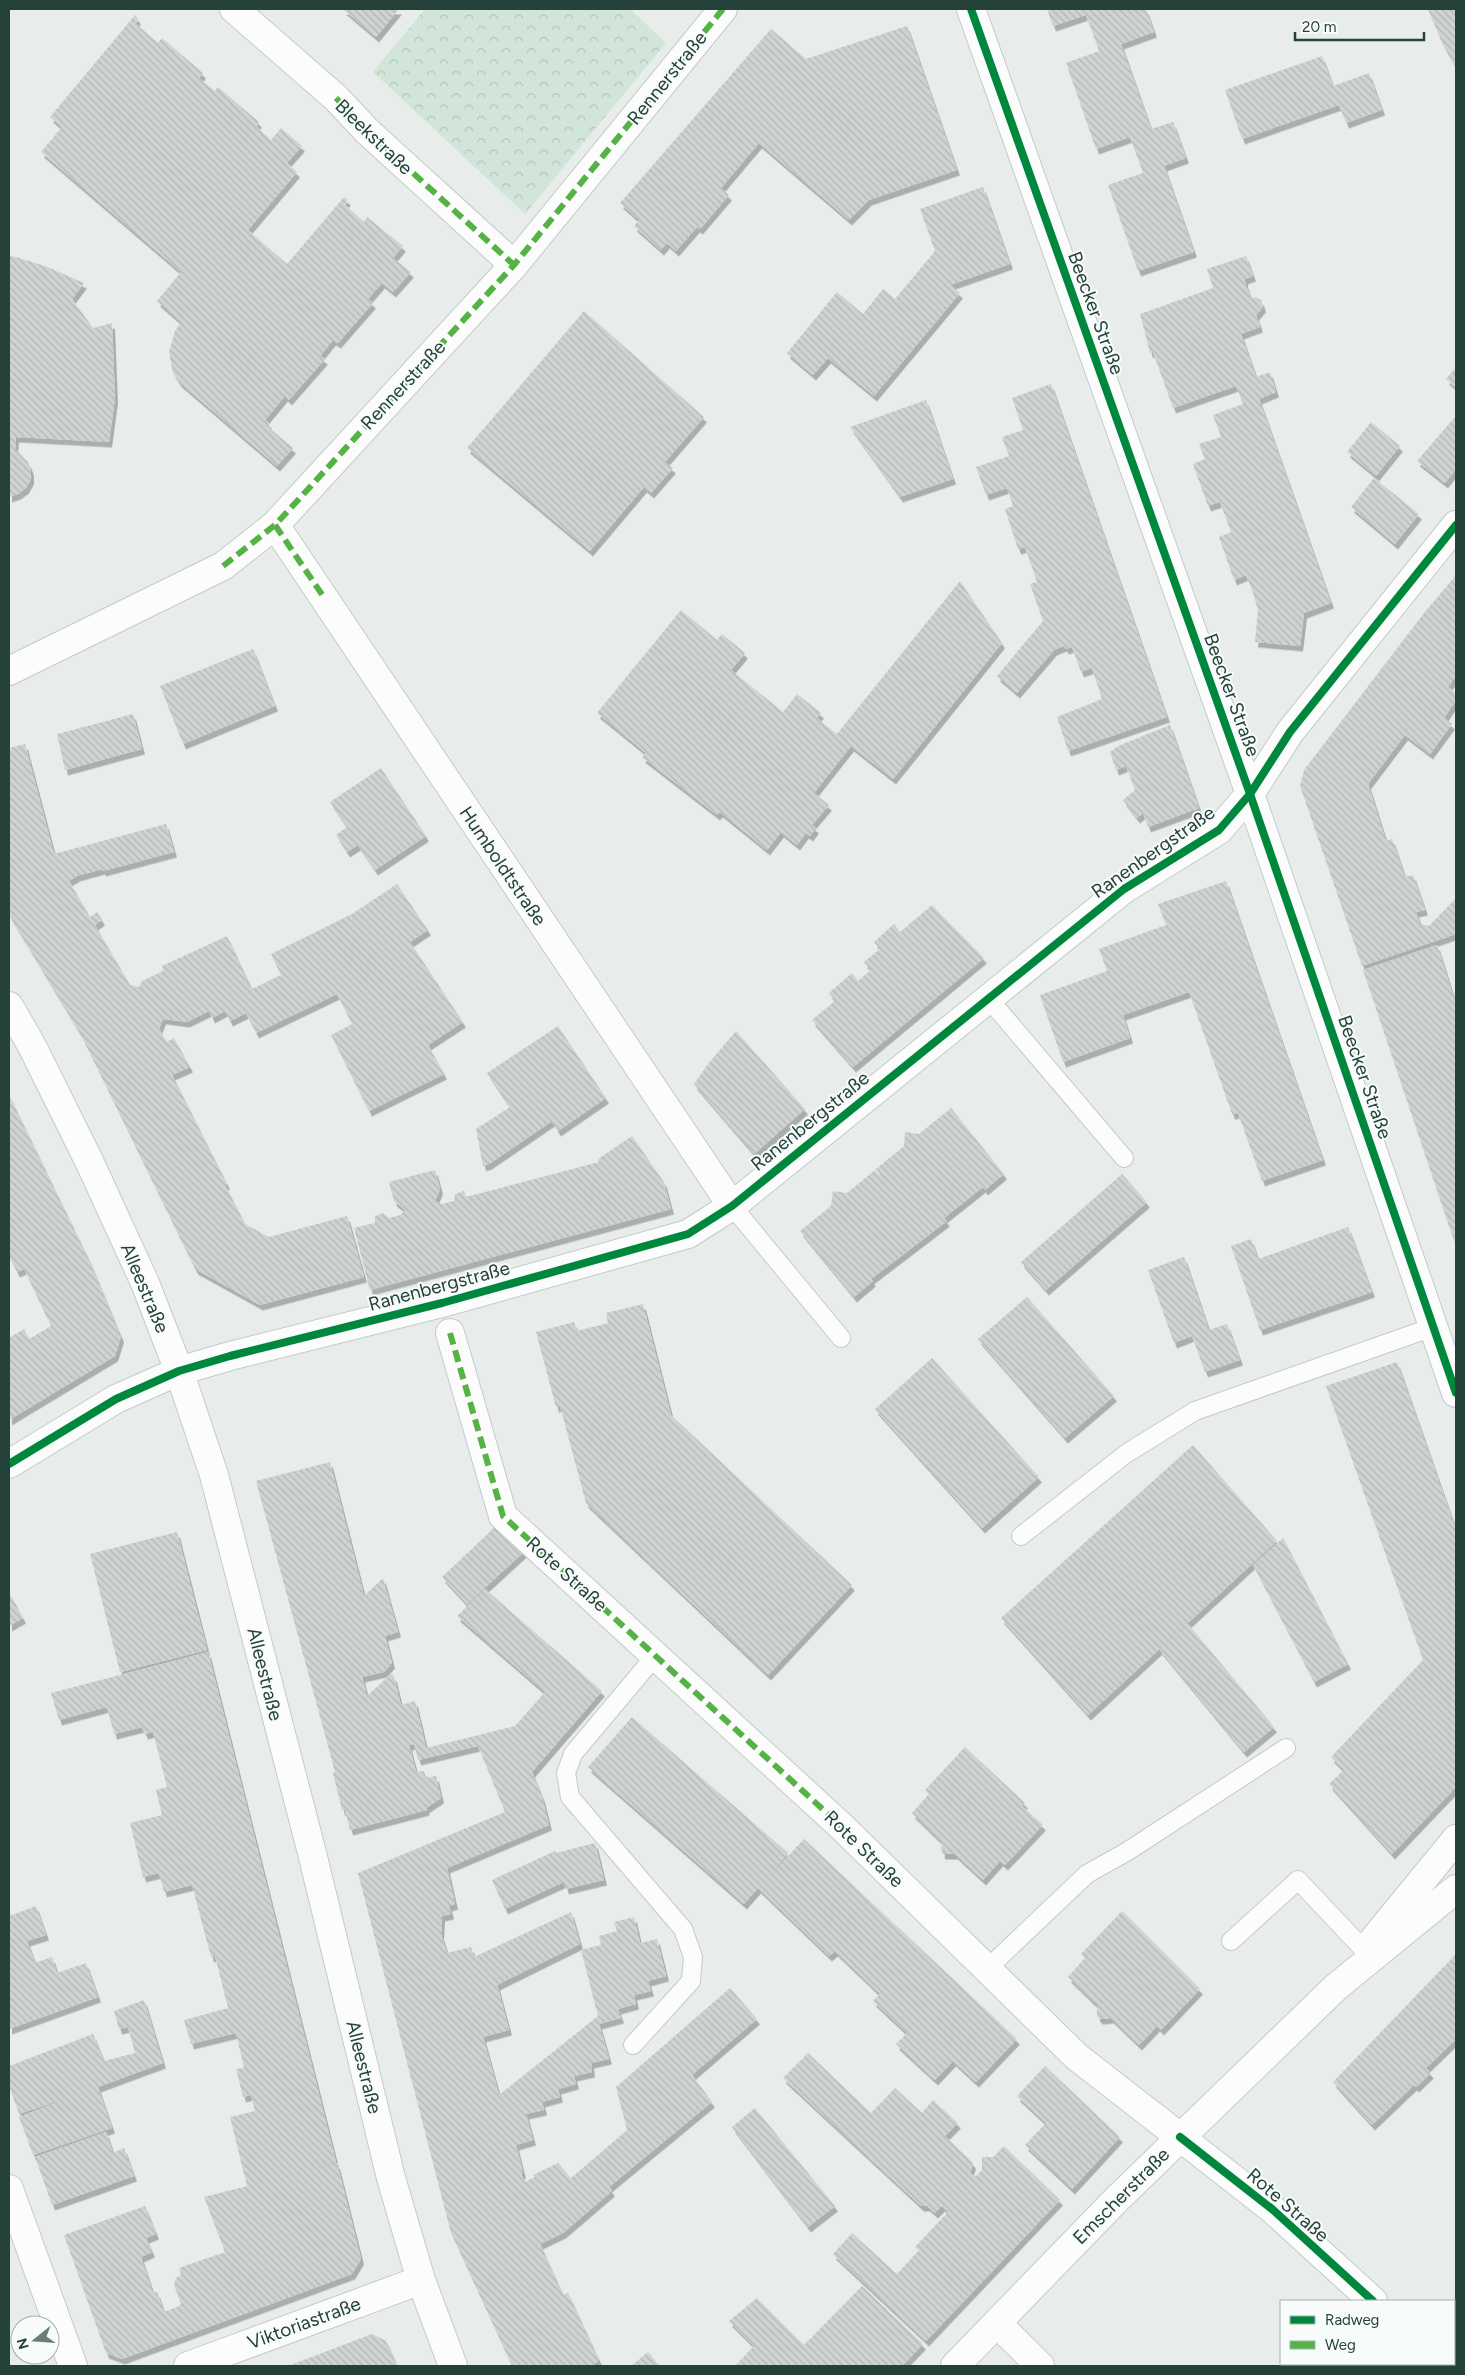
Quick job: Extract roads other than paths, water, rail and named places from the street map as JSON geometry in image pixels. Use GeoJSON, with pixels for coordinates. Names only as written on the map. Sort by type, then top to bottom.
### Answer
{"type":"FeatureCollection","features":[{"type":"Feature","properties":{"kind":"street","name":"Bleekstraße"},"geometry":{"type":"LineString","coordinates":[[234,9],[336,98],[375,139],[514,265]]}},
{"type":"Feature","properties":{"kind":"street","name":"Rennerstraße"},"geometry":{"type":"LineString","coordinates":[[9,671],[224,566],[275,525],[514,265],[723,9]]}},
{"type":"Feature","properties":{"kind":"street","name":"Beecker Straße"},"geometry":{"type":"LineString","coordinates":[[971,9],[1250,794],[1456,1394]]}},
{"type":"Feature","properties":{"kind":"street","name":"Humboldtstraße"},"geometry":{"type":"LineString","coordinates":[[275,525],[732,1206]]}},
{"type":"Feature","properties":{"kind":"street","name":"Ranenbergstraße"},"geometry":{"type":"LineString","coordinates":[[9,1464],[116,1399],[179,1371],[230,1356],[442,1303],[688,1234],[732,1206],[1124,889],[1219,830],[1250,794],[1290,732],[1456,526]]}},
{"type":"Feature","properties":{"kind":"street","name":"Alleestraße"},"geometry":{"type":"LineString","coordinates":[[9,1006],[32,1046],[90,1163],[145,1283],[179,1371],[214,1475],[312,1853],[391,2178],[421,2280],[453,2366]]}},
{"type":"Feature","properties":{"kind":"street","name":"Rote Straße"},"geometry":{"type":"LineString","coordinates":[[450,1333],[503,1516],[841,1826],[1077,2058],[1272,2209],[1372,2300]]}},
{"type":"Feature","properties":{"kind":"street","name":"Emscherstraße"},"geometry":{"type":"LineString","coordinates":[[1335,1988],[1456,1839]]}},
{"type":"Feature","properties":{"kind":"street","name":"Emscherstraße"},"geometry":{"type":"LineString","coordinates":[[955,2366],[1180,2137],[1335,1988],[1456,1889]]}},
{"type":"Feature","properties":{"kind":"street"},"geometry":{"type":"LineString","coordinates":[[9,2189],[73,2366]]}},
{"type":"Feature","properties":{"kind":"street","name":"Viktoriastraße"},"geometry":{"type":"LineString","coordinates":[[188,2366],[421,2280]]}},
{"type":"Feature","properties":{"kind":"street"},"geometry":{"type":"LineString","coordinates":[[997,2323],[1040,2366]]}},
{"type":"Feature","properties":{"kind":"lane"},"geometry":{"type":"LineString","coordinates":[[988,998],[1124,1158]]}},
{"type":"Feature","properties":{"kind":"lane"},"geometry":{"type":"LineString","coordinates":[[732,1206],[842,1338]]}},
{"type":"Feature","properties":{"kind":"lane"},"geometry":{"type":"LineString","coordinates":[[1021,1536],[1127,1453],[1196,1411],[1433,1327]]}},
{"type":"Feature","properties":{"kind":"lane"},"geometry":{"type":"LineString","coordinates":[[633,2045],[691,1981],[693,1957],[683,1929],[570,1798],[566,1773],[573,1754],[656,1655]]}},
{"type":"Feature","properties":{"kind":"lane"},"geometry":{"type":"LineString","coordinates":[[987,1969],[1087,1874],[1128,1851],[1286,1748]]}},
{"type":"Feature","properties":{"kind":"lane"},"geometry":{"type":"LineString","coordinates":[[1231,1940],[1298,1880],[1365,1951]]}}]}
